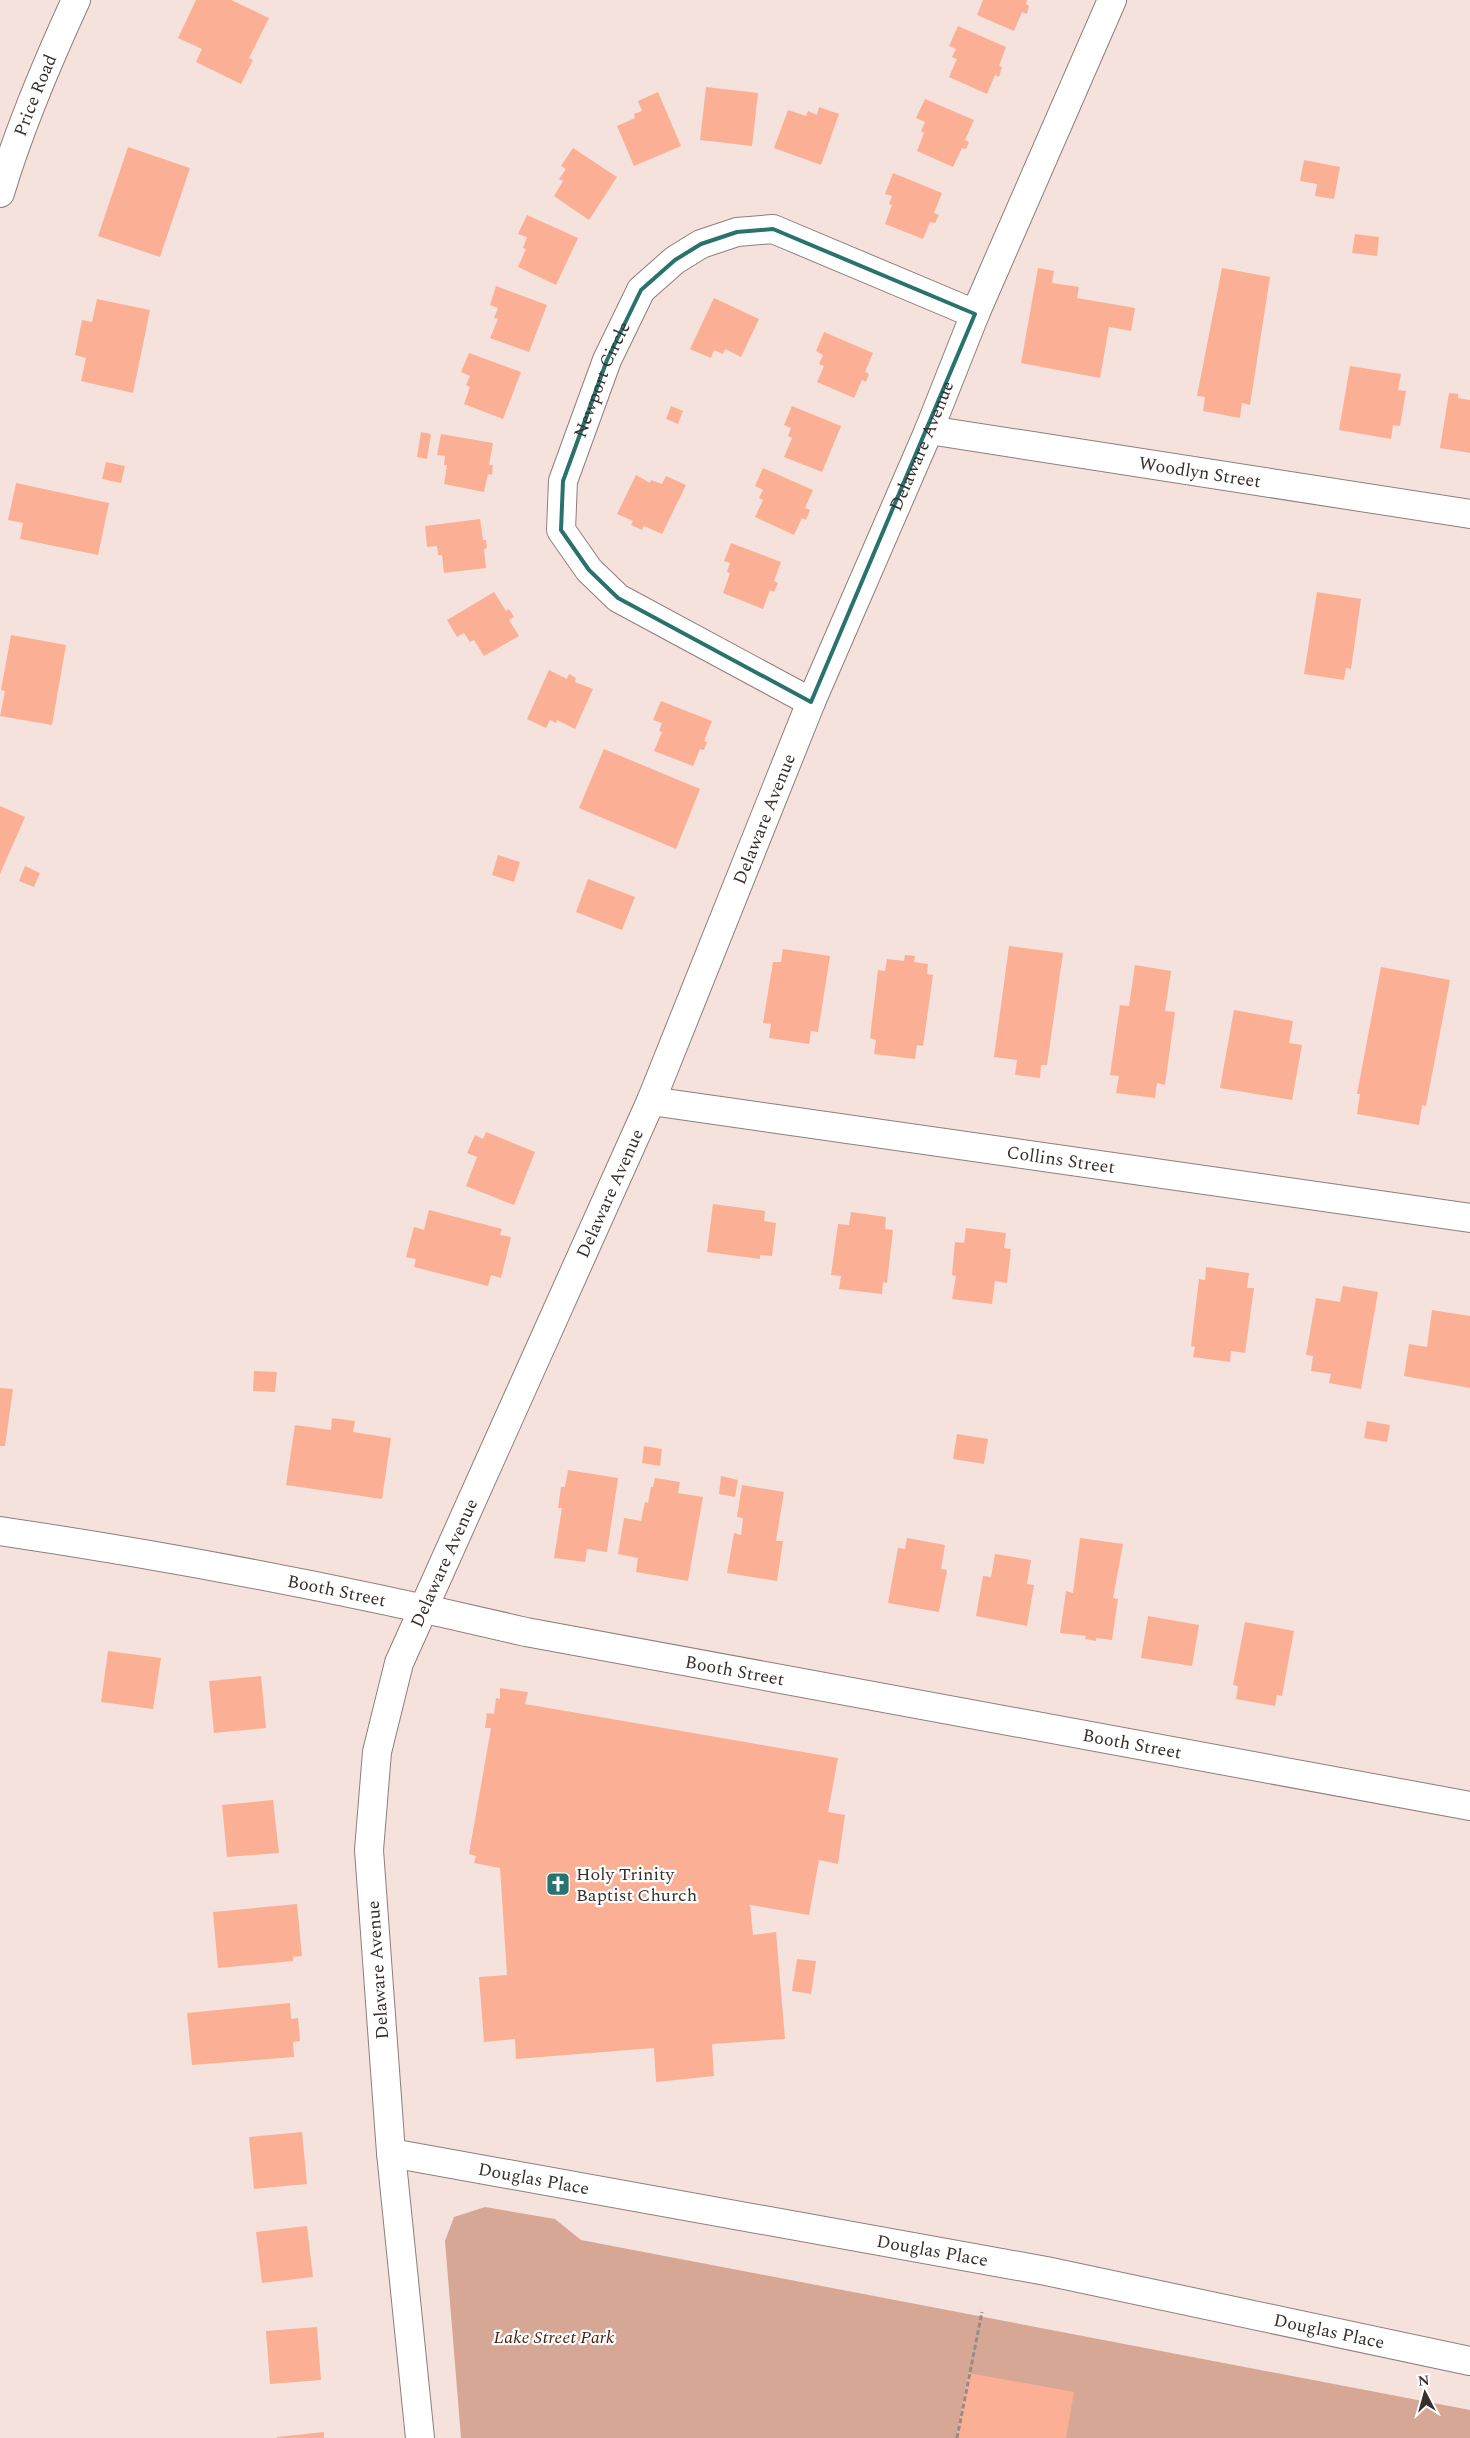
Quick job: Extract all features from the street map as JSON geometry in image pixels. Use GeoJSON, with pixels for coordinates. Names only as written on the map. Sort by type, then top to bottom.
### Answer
{"type":"FeatureCollection","features":[{"type":"Feature","properties":{"kind":"street","name":"Price Road"},"geometry":{"type":"LineString","coordinates":[[0,193],[13,151],[41,76],[76,0]]}},
{"type":"Feature","properties":{"kind":"street","name":"Delaware Avenue"},"geometry":{"type":"LineString","coordinates":[[420,2438],[391,2153],[369,1850],[376,1752],[399,1663],[651,1101],[811,702],[929,430],[975,314],[1112,0]]}},
{"type":"Feature","properties":{"kind":"street","name":"Newport Circle"},"geometry":{"type":"LineString","coordinates":[[811,702],[618,598],[589,570],[561,530],[563,481],[607,360],[641,290],[675,260],[701,244],[737,232],[773,229],[975,314]]}},
{"type":"Feature","properties":{"kind":"street","name":"Woodlyn Street"},"geometry":{"type":"LineString","coordinates":[[929,430],[1470,514]]}},
{"type":"Feature","properties":{"kind":"street","name":"Collins Street"},"geometry":{"type":"LineString","coordinates":[[651,1101],[1470,1218]]}},
{"type":"Feature","properties":{"kind":"street","name":"Booth Street"},"geometry":{"type":"LineString","coordinates":[[0,1531],[110,1547],[424,1608],[526,1632],[1470,1806]]}},
{"type":"Feature","properties":{"kind":"street","name":"Douglas Place"},"geometry":{"type":"LineString","coordinates":[[391,2153],[1046,2271],[1470,2361]]}},
{"type":"Feature","properties":{"kind":"path"},"geometry":{"type":"LineString","coordinates":[[957,2438],[982,2312]]}},
{"type":"Feature","properties":{"kind":"highlighted area"},"geometry":{"type":"Polygon","coordinates":[[[773,229],[975,314],[811,702],[618,598],[589,570],[561,530],[563,481],[607,360],[641,290],[675,260],[701,244],[737,232],[773,229]]]}},
{"type":"Feature","properties":{"kind":"green space","name":"Lake Street Park"},"geometry":{"type":"Polygon","coordinates":[[[485,2207],[555,2219],[581,2240],[1470,2410],[1470,2438],[461,2438],[445,2241],[454,2217],[485,2207]]]}},
{"type":"Feature","properties":{"kind":"building"},"geometry":{"type":"Polygon","coordinates":[[[196,0],[231,0],[269,18],[249,58],[253,60],[241,84],[196,62],[202,49],[178,38],[196,0]]]}},
{"type":"Feature","properties":{"kind":"building"},"geometry":{"type":"Polygon","coordinates":[[[983,0],[1027,0],[1026,4],[1029,6],[1027,14],[1022,12],[1014,31],[977,15],[983,0]]]}},
{"type":"Feature","properties":{"kind":"building"},"geometry":{"type":"Polygon","coordinates":[[[958,26],[1006,47],[999,66],[1002,67],[999,77],[995,75],[987,94],[949,77],[957,59],[952,57],[956,49],[949,46],[958,26]]]}},
{"type":"Feature","properties":{"kind":"building"},"geometry":{"type":"Polygon","coordinates":[[[706,87],[758,93],[752,146],[700,140],[706,87]]]}},
{"type":"Feature","properties":{"kind":"building"},"geometry":{"type":"Polygon","coordinates":[[[658,92],[681,146],[634,166],[617,126],[635,118],[634,114],[642,111],[638,101],[658,92]]]}},
{"type":"Feature","properties":{"kind":"building"},"geometry":{"type":"Polygon","coordinates":[[[925,99],[974,120],[965,140],[969,142],[966,149],[962,148],[953,167],[917,151],[924,133],[921,131],[925,122],[916,118],[925,99]]]}},
{"type":"Feature","properties":{"kind":"building"},"geometry":{"type":"Polygon","coordinates":[[[819,107],[839,114],[821,165],[774,148],[788,110],[806,116],[808,111],[817,115],[819,107]]]}},
{"type":"Feature","properties":{"kind":"building"},"geometry":{"type":"Polygon","coordinates":[[[128,147],[190,168],[160,257],[98,236],[128,147]]]}},
{"type":"Feature","properties":{"kind":"building"},"geometry":{"type":"Polygon","coordinates":[[[573,148],[617,177],[589,220],[554,196],[563,181],[559,179],[566,169],[561,166],[573,148]]]}},
{"type":"Feature","properties":{"kind":"building"},"geometry":{"type":"Polygon","coordinates":[[[1304,160],[1340,167],[1334,199],[1315,196],[1317,184],[1300,181],[1304,160]]]}},
{"type":"Feature","properties":{"kind":"building"},"geometry":{"type":"Polygon","coordinates":[[[893,173],[942,193],[934,213],[939,215],[935,223],[930,222],[923,239],[885,224],[892,205],[889,204],[892,196],[885,194],[893,173]]]}},
{"type":"Feature","properties":{"kind":"building"},"geometry":{"type":"Polygon","coordinates":[[[527,215],[578,238],[556,285],[518,267],[526,249],[523,248],[527,237],[518,234],[527,215]]]}},
{"type":"Feature","properties":{"kind":"building"},"geometry":{"type":"Polygon","coordinates":[[[1355,234],[1379,237],[1377,256],[1352,253],[1355,234]]]}},
{"type":"Feature","properties":{"kind":"building"},"geometry":{"type":"Polygon","coordinates":[[[1038,268],[1054,271],[1052,283],[1079,287],[1077,298],[1135,308],[1131,331],[1109,327],[1100,378],[1021,363],[1038,268]]]}},
{"type":"Feature","properties":{"kind":"building"},"geometry":{"type":"Polygon","coordinates":[[[1222,268],[1270,277],[1250,405],[1242,403],[1240,418],[1203,411],[1205,397],[1197,396],[1222,268]]]}},
{"type":"Feature","properties":{"kind":"building"},"geometry":{"type":"Polygon","coordinates":[[[496,286],[547,305],[529,352],[490,338],[498,319],[494,318],[498,308],[490,305],[496,286]]]}},
{"type":"Feature","properties":{"kind":"building"},"geometry":{"type":"Polygon","coordinates":[[[714,298],[759,319],[741,357],[725,349],[723,354],[714,350],[711,358],[690,349],[714,298]]]}},
{"type":"Feature","properties":{"kind":"building"},"geometry":{"type":"Polygon","coordinates":[[[97,299],[150,310],[133,393],[81,381],[86,358],[75,355],[82,320],[92,322],[97,299]]]}},
{"type":"Feature","properties":{"kind":"building"},"geometry":{"type":"Polygon","coordinates":[[[824,332],[873,353],[865,372],[869,374],[866,382],[862,380],[854,398],[817,382],[824,366],[819,364],[823,355],[816,351],[824,332]]]}},
{"type":"Feature","properties":{"kind":"building"},"geometry":{"type":"Polygon","coordinates":[[[469,353],[521,372],[503,419],[464,404],[470,387],[466,385],[470,376],[461,372],[469,353]]]}},
{"type":"Feature","properties":{"kind":"building"},"geometry":{"type":"Polygon","coordinates":[[[1350,366],[1401,374],[1398,390],[1406,391],[1400,426],[1393,425],[1391,439],[1339,430],[1350,366]]]}},
{"type":"Feature","properties":{"kind":"building"},"geometry":{"type":"Polygon","coordinates":[[[1449,393],[1458,394],[1458,398],[1470,400],[1470,453],[1440,448],[1449,393]]]}},
{"type":"Feature","properties":{"kind":"building"},"geometry":{"type":"Polygon","coordinates":[[[671,406],[683,411],[678,424],[666,419],[671,406]]]}},
{"type":"Feature","properties":{"kind":"building"},"geometry":{"type":"Polygon","coordinates":[[[792,406],[841,426],[822,472],[784,457],[792,438],[788,436],[791,428],[784,425],[792,406]]]}},
{"type":"Feature","properties":{"kind":"building"},"geometry":{"type":"Polygon","coordinates":[[[421,432],[431,434],[427,459],[417,457],[421,432]]]}},
{"type":"Feature","properties":{"kind":"building"},"geometry":{"type":"Polygon","coordinates":[[[441,434],[493,443],[489,465],[493,465],[492,475],[488,474],[484,492],[444,484],[447,465],[444,465],[445,456],[437,455],[441,434]]]}},
{"type":"Feature","properties":{"kind":"building"},"geometry":{"type":"Polygon","coordinates":[[[106,462],[125,466],[121,483],[102,479],[106,462]]]}},
{"type":"Feature","properties":{"kind":"building"},"geometry":{"type":"Polygon","coordinates":[[[763,468],[813,490],[805,508],[810,510],[806,520],[802,518],[794,535],[755,517],[763,500],[759,498],[763,490],[755,486],[763,468]]]}},
{"type":"Feature","properties":{"kind":"building"},"geometry":{"type":"Polygon","coordinates":[[[636,475],[650,483],[651,480],[662,484],[666,476],[686,485],[662,534],[644,526],[642,530],[631,525],[633,521],[617,514],[636,475]]]}},
{"type":"Feature","properties":{"kind":"building"},"geometry":{"type":"Polygon","coordinates":[[[16,483],[109,503],[98,555],[20,539],[23,523],[8,520],[16,483]]]}},
{"type":"Feature","properties":{"kind":"building"},"geometry":{"type":"Polygon","coordinates":[[[480,519],[483,540],[486,540],[487,548],[484,549],[486,568],[444,573],[442,555],[438,555],[437,546],[427,547],[425,526],[480,519]]]}},
{"type":"Feature","properties":{"kind":"building"},"geometry":{"type":"Polygon","coordinates":[[[731,543],[781,562],[774,581],[778,583],[774,592],[770,590],[763,609],[723,593],[730,573],[727,572],[730,563],[724,561],[731,543]]]}},
{"type":"Feature","properties":{"kind":"building"},"geometry":{"type":"Polygon","coordinates":[[[494,592],[506,611],[509,609],[514,617],[509,620],[519,636],[484,656],[474,640],[470,642],[464,633],[457,637],[447,620],[494,592]]]}},
{"type":"Feature","properties":{"kind":"building"},"geometry":{"type":"Polygon","coordinates":[[[1317,592],[1361,599],[1351,669],[1346,668],[1344,680],[1304,674],[1317,592]]]}},
{"type":"Feature","properties":{"kind":"building"},"geometry":{"type":"Polygon","coordinates":[[[11,635],[66,645],[52,725],[0,716],[5,691],[1,690],[11,635]]]}},
{"type":"Feature","properties":{"kind":"building"},"geometry":{"type":"Polygon","coordinates":[[[549,670],[567,679],[569,674],[576,678],[575,682],[593,689],[575,729],[557,720],[556,723],[550,720],[546,728],[527,719],[549,670]]]}},
{"type":"Feature","properties":{"kind":"building"},"geometry":{"type":"Polygon","coordinates":[[[661,701],[712,721],[704,741],[707,742],[704,750],[700,749],[693,766],[654,751],[662,732],[659,731],[662,723],[653,720],[661,701]]]}},
{"type":"Feature","properties":{"kind":"building"},"geometry":{"type":"Polygon","coordinates":[[[604,749],[700,789],[676,849],[579,808],[604,749]]]}},
{"type":"Feature","properties":{"kind":"building"},"geometry":{"type":"Polygon","coordinates":[[[0,806],[25,817],[0,874],[0,806]]]}},
{"type":"Feature","properties":{"kind":"building"},"geometry":{"type":"Polygon","coordinates":[[[498,855],[520,862],[514,882],[492,875],[498,855]]]}},
{"type":"Feature","properties":{"kind":"building"},"geometry":{"type":"Polygon","coordinates":[[[25,866],[40,873],[34,887],[19,881],[25,866]]]}},
{"type":"Feature","properties":{"kind":"building"},"geometry":{"type":"Polygon","coordinates":[[[588,879],[635,897],[622,930],[576,912],[588,879]]]}},
{"type":"Feature","properties":{"kind":"building"},"geometry":{"type":"Polygon","coordinates":[[[1009,946],[1063,953],[1047,1065],[1041,1065],[1040,1078],[1015,1075],[1017,1060],[994,1057],[1009,946]]]}},
{"type":"Feature","properties":{"kind":"building"},"geometry":{"type":"Polygon","coordinates":[[[783,949],[830,956],[818,1032],[811,1031],[809,1044],[769,1038],[771,1024],[763,1023],[773,962],[781,962],[783,949]]]}},
{"type":"Feature","properties":{"kind":"building"},"geometry":{"type":"Polygon","coordinates":[[[905,955],[915,956],[914,962],[928,964],[927,974],[933,975],[923,1046],[917,1045],[915,1059],[874,1054],[876,1040],[870,1038],[878,970],[885,971],[887,959],[904,961],[905,955]]]}},
{"type":"Feature","properties":{"kind":"building"},"geometry":{"type":"Polygon","coordinates":[[[1135,965],[1171,971],[1165,1011],[1175,1012],[1165,1085],[1157,1083],[1155,1098],[1116,1093],[1119,1076],[1110,1075],[1120,1005],[1129,1006],[1135,965]]]}},
{"type":"Feature","properties":{"kind":"building"},"geometry":{"type":"Polygon","coordinates":[[[1381,967],[1450,980],[1426,1106],[1422,1105],[1419,1125],[1357,1114],[1360,1094],[1357,1094],[1381,967]]]}},
{"type":"Feature","properties":{"kind":"building"},"geometry":{"type":"Polygon","coordinates":[[[1234,1010],[1293,1021],[1289,1043],[1302,1045],[1292,1100],[1220,1088],[1234,1010]]]}},
{"type":"Feature","properties":{"kind":"building"},"geometry":{"type":"Polygon","coordinates":[[[486,1132],[535,1152],[514,1205],[466,1186],[477,1157],[467,1153],[475,1135],[483,1139],[486,1132]]]}},
{"type":"Feature","properties":{"kind":"building"},"geometry":{"type":"Polygon","coordinates":[[[713,1204],[765,1211],[764,1221],[776,1223],[772,1256],[760,1255],[760,1259],[707,1252],[713,1204]]]}},
{"type":"Feature","properties":{"kind":"building"},"geometry":{"type":"Polygon","coordinates":[[[429,1210],[502,1229],[500,1235],[511,1237],[501,1278],[491,1275],[488,1286],[414,1267],[416,1259],[406,1257],[414,1227],[424,1230],[429,1210]]]}},
{"type":"Feature","properties":{"kind":"building"},"geometry":{"type":"Polygon","coordinates":[[[851,1212],[886,1217],[885,1229],[893,1230],[887,1283],[883,1282],[882,1294],[839,1289],[841,1276],[831,1275],[838,1224],[849,1225],[851,1212]]]}},
{"type":"Feature","properties":{"kind":"building"},"geometry":{"type":"Polygon","coordinates":[[[966,1228],[1006,1233],[1004,1248],[1011,1249],[1007,1283],[995,1281],[992,1304],[952,1299],[956,1276],[952,1275],[955,1242],[964,1243],[966,1228]]]}},
{"type":"Feature","properties":{"kind":"building"},"geometry":{"type":"Polygon","coordinates":[[[1206,1267],[1249,1273],[1247,1288],[1254,1288],[1245,1353],[1231,1351],[1230,1362],[1193,1357],[1195,1347],[1191,1346],[1199,1279],[1205,1280],[1206,1267]]]}},
{"type":"Feature","properties":{"kind":"building"},"geometry":{"type":"Polygon","coordinates":[[[1343,1286],[1378,1292],[1361,1389],[1329,1383],[1331,1374],[1311,1371],[1313,1356],[1306,1355],[1316,1298],[1340,1302],[1343,1286]]]}},
{"type":"Feature","properties":{"kind":"building"},"geometry":{"type":"Polygon","coordinates":[[[1432,1310],[1470,1316],[1470,1388],[1404,1376],[1409,1344],[1427,1347],[1432,1310]]]}},
{"type":"Feature","properties":{"kind":"building"},"geometry":{"type":"Polygon","coordinates":[[[254,1371],[277,1372],[275,1392],[253,1391],[254,1371]]]}},
{"type":"Feature","properties":{"kind":"building"},"geometry":{"type":"Polygon","coordinates":[[[0,1388],[13,1389],[5,1446],[0,1446],[0,1388]]]}},
{"type":"Feature","properties":{"kind":"building"},"geometry":{"type":"Polygon","coordinates":[[[332,1418],[355,1421],[353,1432],[391,1438],[382,1499],[286,1485],[295,1425],[331,1430],[332,1418]]]}},
{"type":"Feature","properties":{"kind":"building"},"geometry":{"type":"Polygon","coordinates":[[[1367,1421],[1390,1425],[1387,1442],[1364,1438],[1367,1421]]]}},
{"type":"Feature","properties":{"kind":"building"},"geometry":{"type":"Polygon","coordinates":[[[957,1434],[988,1439],[984,1464],[953,1459],[957,1434]]]}},
{"type":"Feature","properties":{"kind":"building"},"geometry":{"type":"Polygon","coordinates":[[[644,1446],[662,1449],[660,1466],[642,1463],[644,1446]]]}},
{"type":"Feature","properties":{"kind":"building"},"geometry":{"type":"Polygon","coordinates":[[[568,1470],[618,1478],[607,1552],[587,1549],[585,1562],[554,1558],[562,1508],[558,1508],[561,1487],[565,1487],[568,1470]]]}},
{"type":"Feature","properties":{"kind":"building"},"geometry":{"type":"Polygon","coordinates":[[[721,1476],[738,1480],[735,1497],[719,1494],[721,1476]]]}},
{"type":"Feature","properties":{"kind":"building"},"geometry":{"type":"Polygon","coordinates":[[[655,1478],[680,1482],[678,1493],[703,1497],[688,1581],[636,1572],[638,1558],[618,1554],[624,1518],[641,1521],[645,1502],[648,1503],[655,1478]]]}},
{"type":"Feature","properties":{"kind":"building"},"geometry":{"type":"Polygon","coordinates":[[[742,1485],[784,1492],[776,1541],[783,1541],[777,1581],[727,1573],[734,1533],[741,1535],[743,1518],[737,1517],[742,1485]]]}},
{"type":"Feature","properties":{"kind":"building"},"geometry":{"type":"Polygon","coordinates":[[[907,1538],[945,1545],[941,1569],[947,1570],[939,1612],[888,1603],[898,1548],[905,1549],[907,1538]]]}},
{"type":"Feature","properties":{"kind":"building"},"geometry":{"type":"Polygon","coordinates":[[[1080,1538],[1123,1544],[1113,1598],[1118,1599],[1112,1640],[1096,1638],[1096,1641],[1085,1639],[1086,1636],[1060,1633],[1066,1591],[1073,1593],[1080,1538]]]}},
{"type":"Feature","properties":{"kind":"building"},"geometry":{"type":"Polygon","coordinates":[[[995,1554],[1031,1560],[1027,1584],[1034,1585],[1027,1626],[976,1616],[983,1576],[991,1577],[995,1554]]]}},
{"type":"Feature","properties":{"kind":"building"},"geometry":{"type":"Polygon","coordinates":[[[1148,1616],[1199,1625],[1192,1666],[1141,1658],[1148,1616]]]}},
{"type":"Feature","properties":{"kind":"building"},"geometry":{"type":"Polygon","coordinates":[[[1245,1622],[1294,1631],[1282,1696],[1277,1695],[1275,1706],[1236,1699],[1238,1686],[1233,1685],[1245,1622]]]}},
{"type":"Feature","properties":{"kind":"building"},"geometry":{"type":"Polygon","coordinates":[[[108,1651],[161,1658],[153,1709],[101,1702],[108,1651]]]}},
{"type":"Feature","properties":{"kind":"building"},"geometry":{"type":"Polygon","coordinates":[[[261,1676],[266,1728],[214,1733],[209,1681],[261,1676]]]}},
{"type":"Feature","properties":{"kind":"building"},"geometry":{"type":"Polygon","coordinates":[[[500,1688],[528,1692],[525,1704],[838,1758],[828,1812],[845,1815],[838,1864],[819,1860],[809,1915],[750,1905],[753,1935],[776,1932],[785,2039],[712,2044],[714,2076],[656,2082],[654,2048],[516,2059],[515,2039],[484,2042],[479,1977],[507,1975],[500,1868],[474,1863],[476,1856],[469,1854],[491,1728],[485,1728],[487,1713],[494,1714],[496,1698],[500,1699],[500,1688]]]}},
{"type":"Feature","properties":{"kind":"building"},"geometry":{"type":"Polygon","coordinates":[[[273,1800],[279,1853],[227,1857],[222,1805],[273,1800]]]}},
{"type":"Feature","properties":{"kind":"building"},"geometry":{"type":"Polygon","coordinates":[[[297,1904],[302,1956],[293,1957],[293,1961],[218,1968],[213,1912],[297,1904]]]}},
{"type":"Feature","properties":{"kind":"building"},"geometry":{"type":"Polygon","coordinates":[[[797,1959],[816,1961],[811,1994],[792,1991],[797,1959]]]}},
{"type":"Feature","properties":{"kind":"building"},"geometry":{"type":"Polygon","coordinates":[[[290,2003],[291,2019],[298,2018],[300,2041],[293,2042],[294,2057],[192,2065],[187,2013],[290,2003]]]}},
{"type":"Feature","properties":{"kind":"building"},"geometry":{"type":"Polygon","coordinates":[[[302,2132],[307,2184],[254,2189],[249,2137],[302,2132]]]}},
{"type":"Feature","properties":{"kind":"building"},"geometry":{"type":"Polygon","coordinates":[[[307,2226],[313,2277],[262,2283],[256,2232],[307,2226]]]}},
{"type":"Feature","properties":{"kind":"building"},"geometry":{"type":"Polygon","coordinates":[[[317,2327],[321,2380],[270,2384],[266,2331],[317,2327]]]}},
{"type":"Feature","properties":{"kind":"building"},"geometry":{"type":"Polygon","coordinates":[[[968,2373],[1074,2392],[1066,2438],[956,2438],[968,2373]]]}},
{"type":"Feature","properties":{"kind":"building"},"geometry":{"type":"Polygon","coordinates":[[[324,2432],[324,2438],[277,2438],[277,2437],[324,2432]]]}},
{"type":"Feature","properties":{"kind":"place","name":"Holy Trinity Baptist Church"},"geometry":{"type":"Point","coordinates":[558,1884]}}]}
